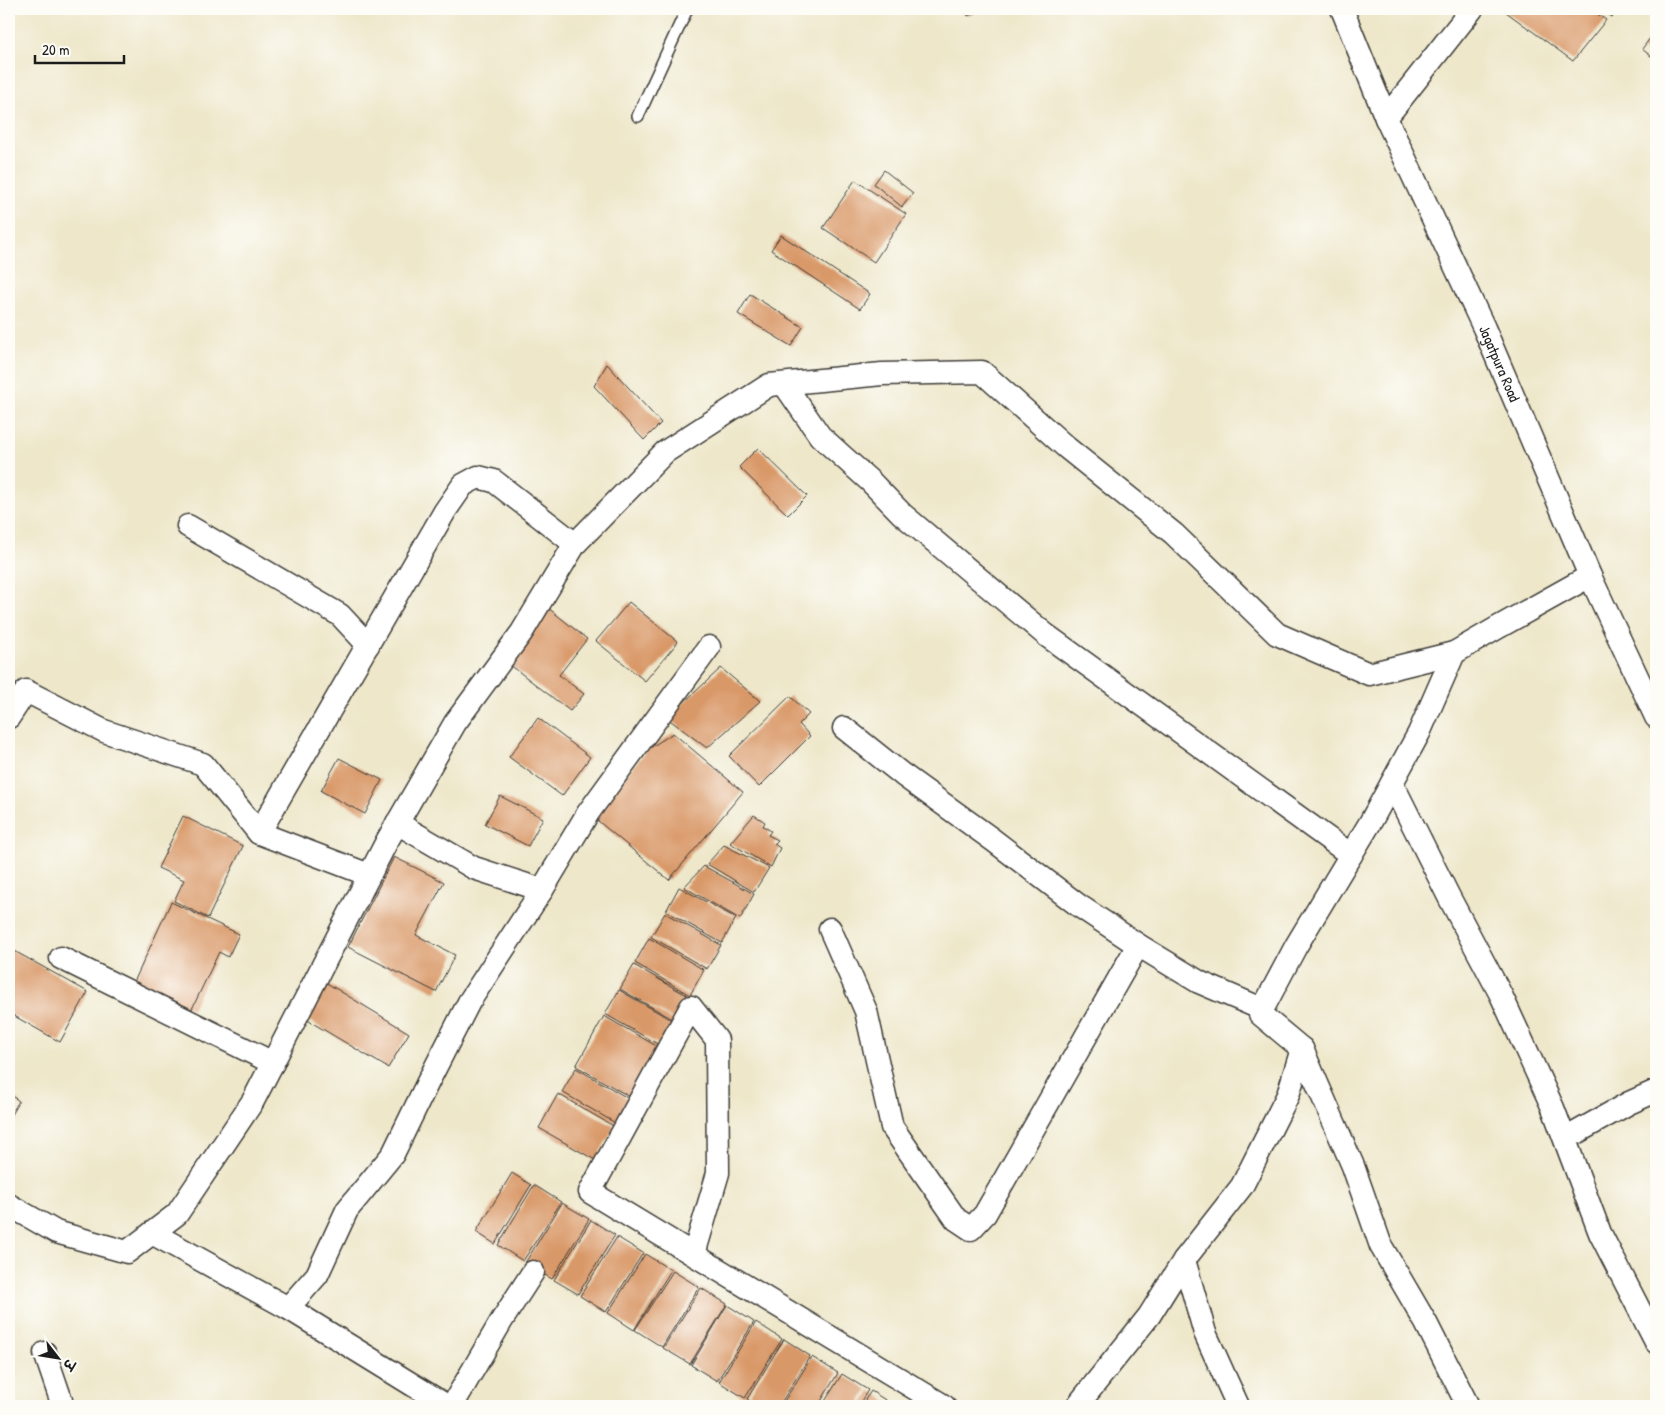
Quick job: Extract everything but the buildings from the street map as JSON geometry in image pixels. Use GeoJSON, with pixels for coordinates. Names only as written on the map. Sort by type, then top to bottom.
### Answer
{"type":"FeatureCollection","features":[{"type":"Feature","properties":{"kind":"street","name":"Jagatpura Road"},"geometry":{"type":"LineString","coordinates":[[1342,9],[1386,118],[1484,328],[1590,576],[1656,717]]}},
{"type":"Feature","properties":{"kind":"street"},"geometry":{"type":"LineString","coordinates":[[1386,118],[1472,9]]}},
{"type":"Feature","properties":{"kind":"street"},"geometry":{"type":"LineString","coordinates":[[9,1205],[56,1232],[128,1252],[177,1214],[253,1101],[369,875],[455,723],[522,632],[575,544],[665,452],[769,386],[882,374],[982,372],[1067,448],[1174,534],[1277,634],[1369,674],[1454,653],[1590,576]]}},
{"type":"Feature","properties":{"kind":"street"},"geometry":{"type":"LineString","coordinates":[[784,384],[820,436],[871,482],[902,514],[1046,635],[1351,855]]}},
{"type":"Feature","properties":{"kind":"street"},"geometry":{"type":"LineString","coordinates":[[259,833],[462,485],[478,477],[494,481],[575,544]]}},
{"type":"Feature","properties":{"kind":"street"},"geometry":{"type":"LineString","coordinates":[[188,526],[340,615],[368,646]]}},
{"type":"Feature","properties":{"kind":"street"},"geometry":{"type":"LineString","coordinates":[[288,1308],[317,1275],[347,1210],[393,1154],[469,1002],[542,890],[588,813],[709,646]]}},
{"type":"Feature","properties":{"kind":"street"},"geometry":{"type":"LineString","coordinates":[[1454,653],[1419,733],[1351,855],[1296,946],[1260,1014],[1302,1049],[1353,1166],[1381,1246],[1426,1323],[1468,1406]]}},
{"type":"Feature","properties":{"kind":"street"},"geometry":{"type":"LineString","coordinates":[[9,717],[26,691],[104,731],[203,764],[259,833],[369,875]]}},
{"type":"Feature","properties":{"kind":"street"},"geometry":{"type":"LineString","coordinates":[[844,728],[903,775],[1078,905],[1138,945],[1199,982],[1262,1009]]}},
{"type":"Feature","properties":{"kind":"street"},"geometry":{"type":"LineString","coordinates":[[1392,783],[1448,897],[1501,996],[1553,1108],[1600,1233],[1656,1342]]}},
{"type":"Feature","properties":{"kind":"street"},"geometry":{"type":"LineString","coordinates":[[397,823],[474,868],[542,890]]}},
{"type":"Feature","properties":{"kind":"street"},"geometry":{"type":"LineString","coordinates":[[830,930],[866,1011],[892,1126],[956,1219],[971,1229],[985,1214],[1138,945]]}},
{"type":"Feature","properties":{"kind":"street"},"geometry":{"type":"LineString","coordinates":[[61,958],[273,1063]]}},
{"type":"Feature","properties":{"kind":"street"},"geometry":{"type":"LineString","coordinates":[[694,1254],[718,1174],[717,1040],[690,1007],[590,1192],[944,1406]]}},
{"type":"Feature","properties":{"kind":"street"},"geometry":{"type":"LineString","coordinates":[[1077,1406],[1149,1316],[1184,1260],[1242,1186],[1288,1095],[1302,1049]]}},
{"type":"Feature","properties":{"kind":"street"},"geometry":{"type":"LineString","coordinates":[[1565,1139],[1629,1103],[1656,1091]]}},
{"type":"Feature","properties":{"kind":"street"},"geometry":{"type":"LineString","coordinates":[[152,1233],[288,1308],[447,1406]]}},
{"type":"Feature","properties":{"kind":"street"},"geometry":{"type":"LineString","coordinates":[[1184,1260],[1205,1333],[1238,1406]]}},
{"type":"Feature","properties":{"kind":"street"},"geometry":{"type":"LineString","coordinates":[[452,1406],[502,1320],[533,1272]]}},
{"type":"Feature","properties":{"kind":"street"},"geometry":{"type":"LineString","coordinates":[[45,1353],[64,1404]]}},
{"type":"Feature","properties":{"kind":"lane"},"geometry":{"type":"LineString","coordinates":[[638,116],[687,9]]}}]}
